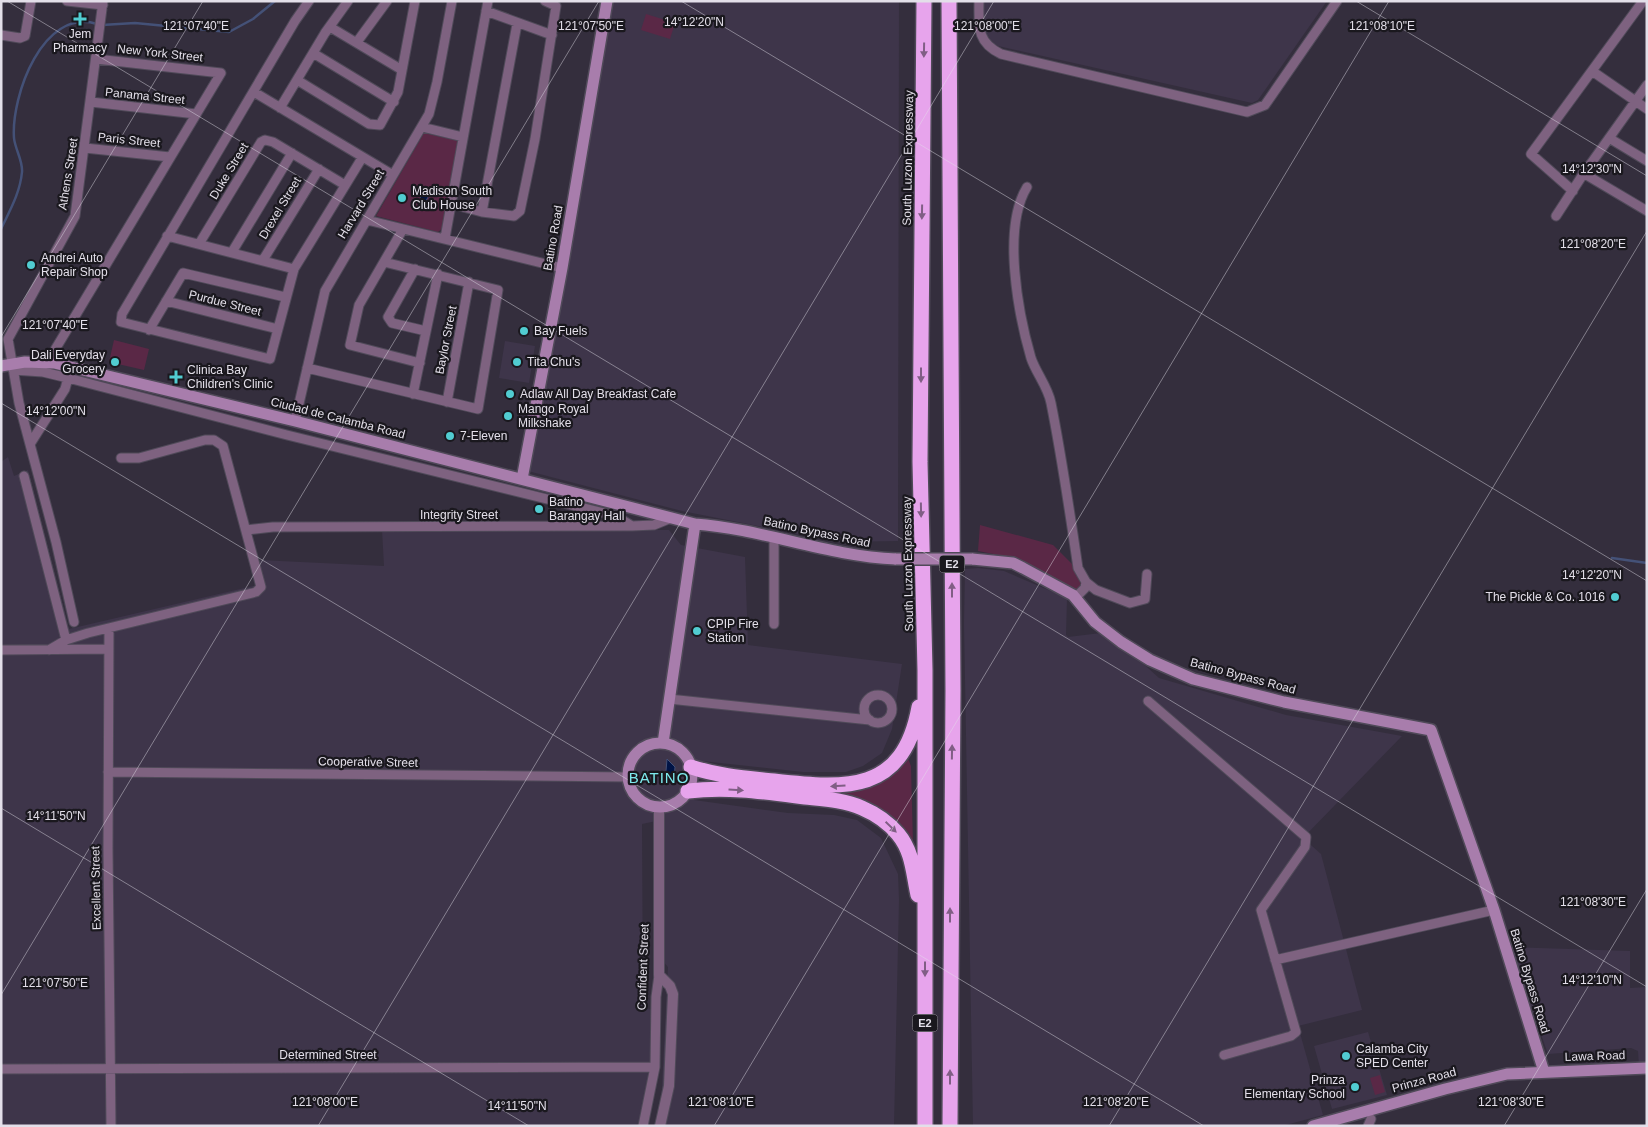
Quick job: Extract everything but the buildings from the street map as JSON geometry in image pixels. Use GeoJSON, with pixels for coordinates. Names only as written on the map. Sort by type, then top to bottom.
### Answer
{"type":"FeatureCollection","features":[{"type":"Feature","properties":{"kind":"highway","name":"South Luzon Expressway"},"geometry":{"type":"LineString","coordinates":[[924,1],[920,462],[925,670],[925,1126]]}},
{"type":"Feature","properties":{"kind":"highway","name":"E2"},"geometry":{"type":"LineString","coordinates":[[949,1],[953,671],[950,1126]]}},
{"type":"Feature","properties":{"kind":"highway"},"geometry":{"type":"LineString","coordinates":[[691,767],[716,776],[812,785],[851,785],[871,779],[889,768],[909,741],[915,725],[925,670]]}},
{"type":"Feature","properties":{"kind":"highway"},"geometry":{"type":"LineString","coordinates":[[688,791],[714,788],[836,800],[860,807],[874,814],[889,824],[900,836],[909,852],[926,920]]}},
{"type":"Feature","properties":{"kind":"main road","name":"Batino Road"},"geometry":{"type":"LineString","coordinates":[[522,479],[562,268],[607,1]]}},
{"type":"Feature","properties":{"kind":"main road","name":"Ciudad de Calamba Road"},"geometry":{"type":"LineString","coordinates":[[9,366],[39,361],[54,363],[296,421],[672,518]]}},
{"type":"Feature","properties":{"kind":"main road","name":"Batino Bypass Road"},"geometry":{"type":"LineString","coordinates":[[672,518],[695,524],[721,526],[846,555],[896,559],[972,559],[1013,563],[1072,595],[1095,622],[1121,642],[1150,660],[1193,679],[1284,702],[1431,730],[1494,910],[1544,1072]]}},
{"type":"Feature","properties":{"kind":"main road"},"geometry":{"type":"LineString","coordinates":[[663,743],[695,524]]}},
{"type":"Feature","properties":{"kind":"main road"},"geometry":{"type":"LineString","coordinates":[[663,743],[681,751],[691,767],[691,784],[688,791],[676,803],[659,807],[641,802],[634,795],[628,777],[630,764],[637,752],[649,745],[663,743]]}},
{"type":"Feature","properties":{"kind":"main road","name":"Lawa Road"},"geometry":{"type":"LineString","coordinates":[[1544,1072],[1647,1068]]}},
{"type":"Feature","properties":{"kind":"main road","name":"Prinza Road"},"geometry":{"type":"LineString","coordinates":[[1313,1126],[1482,1079],[1507,1074],[1544,1072]]}},
{"type":"Feature","properties":{"kind":"street"},"geometry":{"type":"LineString","coordinates":[[1,35],[20,38],[25,36],[30,1]]}},
{"type":"Feature","properties":{"kind":"street"},"geometry":{"type":"LineString","coordinates":[[67,1],[103,3]]}},
{"type":"Feature","properties":{"kind":"street"},"geometry":{"type":"LineString","coordinates":[[309,1],[167,236],[122,314],[121,322],[270,358],[294,269],[362,158]]}},
{"type":"Feature","properties":{"kind":"street"},"geometry":{"type":"LineString","coordinates":[[280,108],[330,26],[348,1]]}},
{"type":"Feature","properties":{"kind":"street"},"geometry":{"type":"LineString","coordinates":[[357,42],[387,1]]}},
{"type":"Feature","properties":{"kind":"street"},"geometry":{"type":"LineString","coordinates":[[297,80],[376,126],[380,125],[394,102],[415,1]]}},
{"type":"Feature","properties":{"kind":"street","name":"Harvard Street"},"geometry":{"type":"LineString","coordinates":[[296,421],[325,292],[392,175],[422,127],[432,103],[452,1]]}},
{"type":"Feature","properties":{"kind":"street"},"geometry":{"type":"LineString","coordinates":[[445,238],[488,1]]}},
{"type":"Feature","properties":{"kind":"street"},"geometry":{"type":"LineString","coordinates":[[452,204],[482,212],[514,216],[520,211],[535,139],[556,6],[545,1]]}},
{"type":"Feature","properties":{"kind":"street"},"geometry":{"type":"LineString","coordinates":[[979,1],[982,38],[990,48],[1002,54],[1247,112],[1264,105],[1337,1]]}},
{"type":"Feature","properties":{"kind":"street"},"geometry":{"type":"LineString","coordinates":[[1573,191],[1531,154],[1643,1]]}},
{"type":"Feature","properties":{"kind":"street","name":"Athens Street"},"geometry":{"type":"LineString","coordinates":[[74,622],[56,542],[9,366],[8,344],[10,333],[75,216],[103,3]]}},
{"type":"Feature","properties":{"kind":"street"},"geometry":{"type":"LineString","coordinates":[[486,11],[517,24],[552,35]]}},
{"type":"Feature","properties":{"kind":"street"},"geometry":{"type":"LineString","coordinates":[[482,212],[517,24]]}},
{"type":"Feature","properties":{"kind":"street"},"geometry":{"type":"LineString","coordinates":[[330,26],[402,70]]}},
{"type":"Feature","properties":{"kind":"street"},"geometry":{"type":"LineString","coordinates":[[313,53],[394,102]]}},
{"type":"Feature","properties":{"kind":"street","name":"New York Street"},"geometry":{"type":"LineString","coordinates":[[96,59],[221,73],[196,114]]}},
{"type":"Feature","properties":{"kind":"street"},"geometry":{"type":"LineString","coordinates":[[1592,71],[1647,109]]}},
{"type":"Feature","properties":{"kind":"street"},"geometry":{"type":"LineString","coordinates":[[1556,216],[1583,173],[1647,86]]}},
{"type":"Feature","properties":{"kind":"street"},"geometry":{"type":"LineString","coordinates":[[254,92],[392,175]]}},
{"type":"Feature","properties":{"kind":"street","name":"Panama Street"},"geometry":{"type":"LineString","coordinates":[[91,102],[196,114]]}},
{"type":"Feature","properties":{"kind":"street"},"geometry":{"type":"LineString","coordinates":[[53,353],[196,114]]}},
{"type":"Feature","properties":{"kind":"street"},"geometry":{"type":"LineString","coordinates":[[422,127],[463,137]]}},
{"type":"Feature","properties":{"kind":"street"},"geometry":{"type":"LineString","coordinates":[[1609,138],[1647,160]]}},
{"type":"Feature","properties":{"kind":"street","name":"Duke Street"},"geometry":{"type":"LineString","coordinates":[[199,244],[265,140],[273,142],[345,185]]}},
{"type":"Feature","properties":{"kind":"street","name":"Paris Street"},"geometry":{"type":"LineString","coordinates":[[85,148],[170,157]]}},
{"type":"Feature","properties":{"kind":"street"},"geometry":{"type":"LineString","coordinates":[[232,252],[292,153]]}},
{"type":"Feature","properties":{"kind":"street","name":"Drexel Street"},"geometry":{"type":"LineString","coordinates":[[263,260],[319,169]]}},
{"type":"Feature","properties":{"kind":"street"},"geometry":{"type":"LineString","coordinates":[[1583,173],[1647,211]]}},
{"type":"Feature","properties":{"kind":"street"},"geometry":{"type":"LineString","coordinates":[[1026,187],[1020,198],[1014,220],[1014,264],[1031,358],[1050,400],[1078,568],[1086,582],[1096,590],[1130,603],[1145,599],[1147,574]]}},
{"type":"Feature","properties":{"kind":"street"},"geometry":{"type":"LineString","coordinates":[[367,220],[562,268]]}},
{"type":"Feature","properties":{"kind":"street"},"geometry":{"type":"LineString","coordinates":[[403,229],[358,305],[350,344],[420,363]]}},
{"type":"Feature","properties":{"kind":"street"},"geometry":{"type":"LineString","coordinates":[[167,236],[294,269]]}},
{"type":"Feature","properties":{"kind":"street"},"geometry":{"type":"LineString","coordinates":[[307,368],[478,409],[498,290],[384,262]]}},
{"type":"Feature","properties":{"kind":"street"},"geometry":{"type":"LineString","coordinates":[[416,269],[388,317],[392,323],[426,331]]}},
{"type":"Feature","properties":{"kind":"street"},"geometry":{"type":"LineString","coordinates":[[150,330],[183,273],[285,297]]}},
{"type":"Feature","properties":{"kind":"street"},"geometry":{"type":"LineString","coordinates":[[413,394],[438,274]]}},
{"type":"Feature","properties":{"kind":"street","name":"Baylor Street"},"geometry":{"type":"LineString","coordinates":[[447,402],[469,282]]}},
{"type":"Feature","properties":{"kind":"street","name":"Purdue Street"},"geometry":{"type":"LineString","coordinates":[[166,301],[278,329]]}},
{"type":"Feature","properties":{"kind":"street"},"geometry":{"type":"LineString","coordinates":[[9,366],[68,378],[287,435],[616,516],[632,526]]}},
{"type":"Feature","properties":{"kind":"street"},"geometry":{"type":"LineString","coordinates":[[30,444],[65,389],[68,378]]}},
{"type":"Feature","properties":{"kind":"street"},"geometry":{"type":"LineString","coordinates":[[49,650],[66,640],[256,592],[261,587],[224,446],[214,440],[139,458],[121,458]]}},
{"type":"Feature","properties":{"kind":"street"},"geometry":{"type":"LineString","coordinates":[[24,476],[66,640]]}},
{"type":"Feature","properties":{"kind":"street","name":"Integrity Street"},"geometry":{"type":"LineString","coordinates":[[246,530],[273,527],[632,526],[654,525],[672,518]]}},
{"type":"Feature","properties":{"kind":"street"},"geometry":{"type":"LineString","coordinates":[[774,538],[774,624]]}},
{"type":"Feature","properties":{"kind":"street"},"geometry":{"type":"LineString","coordinates":[[1072,595],[1078,595],[1086,588],[1086,582]]}},
{"type":"Feature","properties":{"kind":"street","name":"Excellent Street"},"geometry":{"type":"LineString","coordinates":[[109,629],[108,772],[111,1126]]}},
{"type":"Feature","properties":{"kind":"street"},"geometry":{"type":"LineString","coordinates":[[1,650],[109,649]]}},
{"type":"Feature","properties":{"kind":"street"},"geometry":{"type":"LineString","coordinates":[[668,699],[870,720]]}},
{"type":"Feature","properties":{"kind":"street"},"geometry":{"type":"LineString","coordinates":[[1148,701],[1306,838],[1305,847],[1261,910],[1296,1032],[1291,1036],[1224,1055]]}},
{"type":"Feature","properties":{"kind":"street","name":"Cooperative Street"},"geometry":{"type":"LineString","coordinates":[[108,772],[628,777]]}},
{"type":"Feature","properties":{"kind":"street","name":"Confident Street"},"geometry":{"type":"LineString","coordinates":[[643,1126],[655,1067],[656,997],[659,975],[659,807]]}},
{"type":"Feature","properties":{"kind":"street"},"geometry":{"type":"LineString","coordinates":[[1275,960],[1494,910]]}},
{"type":"Feature","properties":{"kind":"street"},"geometry":{"type":"LineString","coordinates":[[659,975],[670,986],[673,994],[669,1086],[660,1126]]}},
{"type":"Feature","properties":{"kind":"street","name":"Determined Street"},"geometry":{"type":"LineString","coordinates":[[1,1069],[655,1067]]}},
{"type":"Feature","properties":{"kind":"shaded area"},"geometry":{"type":"Polygon","coordinates":[[[613,1],[899,1],[898,541],[839,542],[682,511],[528,471],[569,260],[613,1]]]}},
{"type":"Feature","properties":{"kind":"shaded area"},"geometry":{"type":"Polygon","coordinates":[[[982,1],[1327,1],[1258,100],[1252,103],[998,46],[990,42],[986,35],[982,20],[982,1]]]}},
{"type":"Feature","properties":{"kind":"shaded area"},"geometry":{"type":"Polygon","coordinates":[[[646,14],[675,23],[670,39],[641,30],[646,14]]]}},
{"type":"Feature","properties":{"kind":"shaded area"},"geometry":{"type":"Polygon","coordinates":[[[424,133],[459,141],[443,228],[438,232],[376,216],[424,133]]]}},
{"type":"Feature","properties":{"kind":"shaded area"},"geometry":{"type":"Polygon","coordinates":[[[415,187],[426,190],[428,197],[425,203],[421,202],[420,195],[415,192],[415,187]]]}},
{"type":"Feature","properties":{"kind":"shaded area"},"geometry":{"type":"Polygon","coordinates":[[[114,340],[149,349],[144,370],[109,362],[114,340]]]}},
{"type":"Feature","properties":{"kind":"shaded area","name":"Tita Chu's"},"geometry":{"type":"Polygon","coordinates":[[[505,341],[535,346],[529,383],[499,378],[505,341]]]}},
{"type":"Feature","properties":{"kind":"shaded area"},"geometry":{"type":"Polygon","coordinates":[[[8,457],[14,476],[28,470],[69,629],[253,586],[263,588],[259,560],[384,566],[382,530],[669,530],[681,545],[745,557],[748,645],[902,664],[892,729],[882,753],[863,766],[846,772],[803,772],[702,761],[694,800],[788,813],[834,815],[857,820],[881,838],[898,874],[894,1126],[660,1126],[668,967],[659,957],[661,820],[642,824],[643,1009],[660,1010],[649,1126],[1,1126],[1,462],[8,457]]]}},
{"type":"Feature","properties":{"kind":"shaded area"},"geometry":{"type":"Polygon","coordinates":[[[980,525],[1053,545],[1094,586],[1075,599],[1019,559],[978,551],[980,525]]]}},
{"type":"Feature","properties":{"kind":"shaded area"},"geometry":{"type":"Polygon","coordinates":[[[978,568],[1004,571],[1067,598],[1066,635],[1068,637],[1101,633],[1127,649],[1159,678],[1286,715],[1402,736],[1303,838],[1321,854],[1362,1010],[1298,1026],[1323,1115],[1282,1126],[973,1126],[964,623],[965,569],[978,568]]]}},
{"type":"Feature","properties":{"kind":"shaded area"},"geometry":{"type":"Polygon","coordinates":[[[907,756],[911,766],[913,845],[900,824],[877,811],[843,797],[840,792],[861,790],[878,783],[907,756]]]}},
{"type":"Feature","properties":{"kind":"shaded area"},"geometry":{"type":"Polygon","coordinates":[[[667,759],[675,767],[674,779],[666,771],[667,759]]]}},
{"type":"Feature","properties":{"kind":"shaded area"},"geometry":{"type":"Polygon","coordinates":[[[1510,947],[1630,951],[1630,988],[1647,987],[1647,1065],[1639,1066],[1638,1051],[1631,1048],[1548,1054],[1510,947]]]}},
{"type":"Feature","properties":{"kind":"shaded area"},"geometry":{"type":"Polygon","coordinates":[[[1368,1032],[1387,1095],[1332,1109],[1314,1046],[1368,1032]]]}},
{"type":"Feature","properties":{"kind":"shaded area"},"geometry":{"type":"Polygon","coordinates":[[[1380,1075],[1385,1092],[1375,1095],[1370,1078],[1380,1075]]]}},
{"type":"Feature","properties":{"kind":"waterway"},"geometry":{"type":"LineString","coordinates":[[102,25],[135,23],[229,32],[253,19],[275,1]]}},
{"type":"Feature","properties":{"kind":"waterway"},"geometry":{"type":"LineString","coordinates":[[1,229],[21,180],[21,164],[14,138],[14,120],[18,100],[34,59],[46,42],[61,29],[78,22],[97,24]]}},
{"type":"Feature","properties":{"kind":"waterway"},"geometry":{"type":"LineString","coordinates":[[1612,558],[1647,563]]}},
{"type":"Feature","properties":{"kind":"place","name":"Jem Pharmacy"},"geometry":{"type":"Point","coordinates":[80,19]}},
{"type":"Feature","properties":{"kind":"place","name":"Madison South Club House"},"geometry":{"type":"Point","coordinates":[402,198]}},
{"type":"Feature","properties":{"kind":"place","name":"Andrei Auto Repair Shop"},"geometry":{"type":"Point","coordinates":[31,265]}},
{"type":"Feature","properties":{"kind":"place","name":"Bay Fuels"},"geometry":{"type":"Point","coordinates":[524,331]}},
{"type":"Feature","properties":{"kind":"place","name":"Dali Everyday Grocery"},"geometry":{"type":"Point","coordinates":[115,362]}},
{"type":"Feature","properties":{"kind":"place","name":"Tita Chu's"},"geometry":{"type":"Point","coordinates":[517,362]}},
{"type":"Feature","properties":{"kind":"place","name":"Clinica Bay Children's Clinic"},"geometry":{"type":"Point","coordinates":[176,377]}},
{"type":"Feature","properties":{"kind":"place","name":"Adlaw All Day Breakfast Cafe"},"geometry":{"type":"Point","coordinates":[510,394]}},
{"type":"Feature","properties":{"kind":"place","name":"Mango Royal Milkshake"},"geometry":{"type":"Point","coordinates":[508,416]}},
{"type":"Feature","properties":{"kind":"place","name":"7-Eleven"},"geometry":{"type":"Point","coordinates":[450,436]}},
{"type":"Feature","properties":{"kind":"place","name":"Batino Barangay Hall"},"geometry":{"type":"Point","coordinates":[539,509]}},
{"type":"Feature","properties":{"kind":"place","name":"The Pickle & Co. 1016"},"geometry":{"type":"Point","coordinates":[1615,597]}},
{"type":"Feature","properties":{"kind":"place","name":"CPIP Fire Station"},"geometry":{"type":"Point","coordinates":[697,631]}},
{"type":"Feature","properties":{"kind":"place","name":"Calamba City SPED Center"},"geometry":{"type":"Point","coordinates":[1346,1056]}},
{"type":"Feature","properties":{"kind":"place","name":"Prinza Elementary School"},"geometry":{"type":"Point","coordinates":[1355,1087]}},
{"type":"Feature","properties":{"kind":"district","name":"BATINO"},"geometry":{"type":"Point","coordinates":[659,778]}}]}
